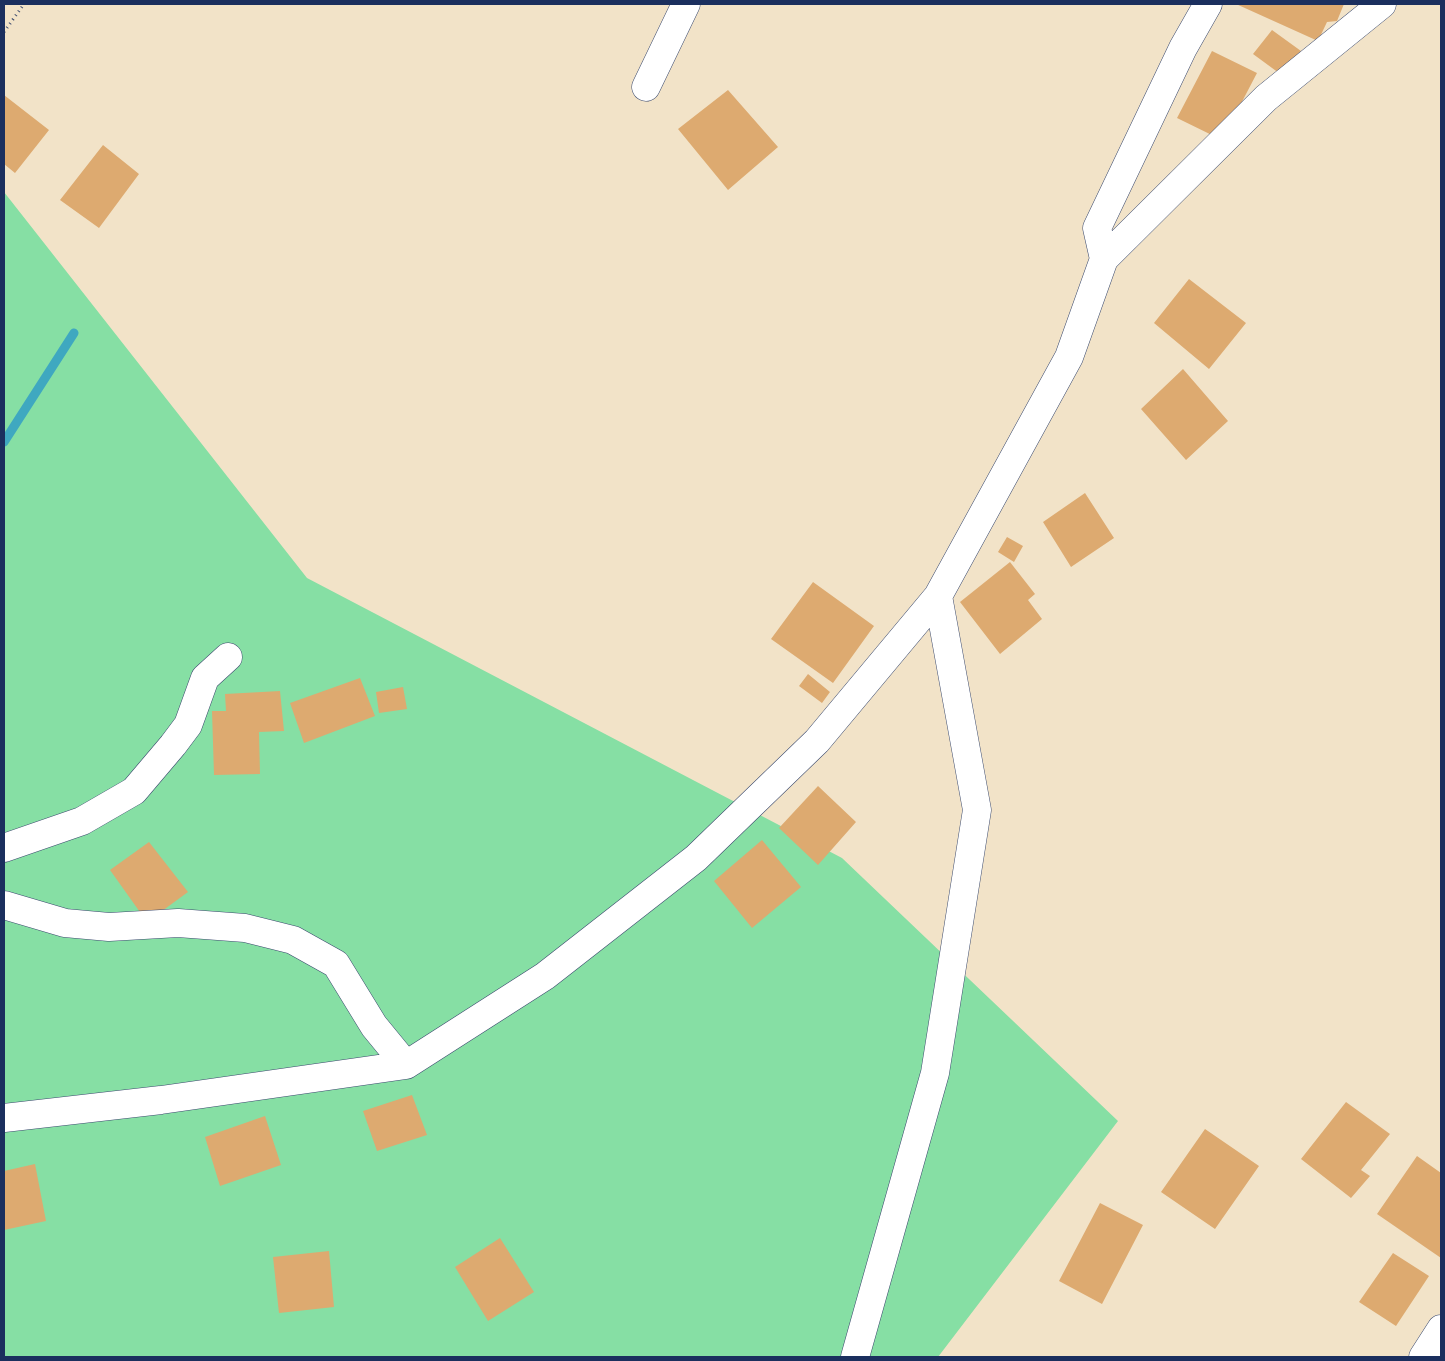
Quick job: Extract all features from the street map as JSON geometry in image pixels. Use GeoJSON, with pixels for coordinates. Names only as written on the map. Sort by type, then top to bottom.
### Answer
{"type":"FeatureCollection","features":[{"type":"Feature","properties":{"kind":"street"},"geometry":{"type":"LineString","coordinates":[[646,87],[686,4]]}},
{"type":"Feature","properties":{"kind":"street"},"geometry":{"type":"LineString","coordinates":[[1104,260],[1097,228],[1183,48],[1208,4]]}},
{"type":"Feature","properties":{"kind":"street"},"geometry":{"type":"LineString","coordinates":[[4,1118],[161,1100],[406,1065],[545,976],[696,858],[817,741],[938,596],[1069,357],[1104,260],[1266,98],[1382,4]]}},
{"type":"Feature","properties":{"kind":"street"},"geometry":{"type":"LineString","coordinates":[[855,1357],[935,1073],[977,810],[938,596]]}},
{"type":"Feature","properties":{"kind":"street"},"geometry":{"type":"LineString","coordinates":[[4,848],[82,821],[134,791],[173,746],[188,725],[205,678],[228,657]]}},
{"type":"Feature","properties":{"kind":"street"},"geometry":{"type":"LineString","coordinates":[[4,905],[65,924],[109,927],[188,924],[245,928],[293,940],[336,964],[374,1026],[406,1065]]}},
{"type":"Feature","properties":{"kind":"street"},"geometry":{"type":"LineString","coordinates":[[1423,1357],[1441,1329]]}},
{"type":"Feature","properties":{"kind":"path"},"geometry":{"type":"LineString","coordinates":[[4,32],[24,4]]}},
{"type":"Feature","properties":{"kind":"green space"},"geometry":{"type":"Polygon","coordinates":[[[4,192],[307,578],[842,858],[1118,1121],[938,1357],[4,1357],[4,192]]]}},
{"type":"Feature","properties":{"kind":"building"},"geometry":{"type":"Polygon","coordinates":[[[1236,4],[1344,4],[1337,21],[1327,22],[1318,41],[1236,4]]]}},
{"type":"Feature","properties":{"kind":"building"},"geometry":{"type":"Polygon","coordinates":[[[1272,30],[1301,51],[1283,76],[1253,54],[1272,30]]]}},
{"type":"Feature","properties":{"kind":"building"},"geometry":{"type":"Polygon","coordinates":[[[1212,51],[1257,73],[1222,140],[1177,118],[1212,51]]]}},
{"type":"Feature","properties":{"kind":"building"},"geometry":{"type":"Polygon","coordinates":[[[728,90],[778,147],[728,190],[678,129],[728,90]]]}},
{"type":"Feature","properties":{"kind":"building"},"geometry":{"type":"Polygon","coordinates":[[[4,95],[49,130],[15,173],[4,164],[4,95]]]}},
{"type":"Feature","properties":{"kind":"building"},"geometry":{"type":"Polygon","coordinates":[[[103,145],[139,174],[99,228],[60,200],[103,145]]]}},
{"type":"Feature","properties":{"kind":"building"},"geometry":{"type":"Polygon","coordinates":[[[1189,279],[1246,323],[1209,369],[1154,323],[1189,279]]]}},
{"type":"Feature","properties":{"kind":"building"},"geometry":{"type":"Polygon","coordinates":[[[1183,369],[1228,421],[1186,460],[1141,409],[1183,369]]]}},
{"type":"Feature","properties":{"kind":"building"},"geometry":{"type":"Polygon","coordinates":[[[1085,493],[1114,538],[1071,567],[1043,522],[1085,493]]]}},
{"type":"Feature","properties":{"kind":"building"},"geometry":{"type":"Polygon","coordinates":[[[1007,537],[1023,546],[1014,562],[998,552],[1007,537]]]}},
{"type":"Feature","properties":{"kind":"building"},"geometry":{"type":"Polygon","coordinates":[[[1010,562],[1035,594],[1028,600],[1042,619],[1000,654],[960,602],[1010,562]]]}},
{"type":"Feature","properties":{"kind":"building"},"geometry":{"type":"Polygon","coordinates":[[[813,582],[874,626],[833,683],[771,639],[813,582]]]}},
{"type":"Feature","properties":{"kind":"building"},"geometry":{"type":"Polygon","coordinates":[[[808,674],[830,692],[822,703],[799,686],[808,674]]]}},
{"type":"Feature","properties":{"kind":"building"},"geometry":{"type":"Polygon","coordinates":[[[360,678],[375,716],[304,743],[290,703],[360,678]]]}},
{"type":"Feature","properties":{"kind":"building"},"geometry":{"type":"Polygon","coordinates":[[[403,687],[407,709],[379,713],[376,692],[403,687]]]}},
{"type":"Feature","properties":{"kind":"building"},"geometry":{"type":"Polygon","coordinates":[[[280,691],[284,731],[259,732],[260,774],[214,775],[212,711],[226,711],[225,694],[280,691]]]}},
{"type":"Feature","properties":{"kind":"building"},"geometry":{"type":"Polygon","coordinates":[[[818,786],[856,822],[818,865],[779,828],[818,786]]]}},
{"type":"Feature","properties":{"kind":"building"},"geometry":{"type":"Polygon","coordinates":[[[762,840],[801,887],[752,928],[714,881],[762,840]]]}},
{"type":"Feature","properties":{"kind":"building"},"geometry":{"type":"Polygon","coordinates":[[[149,842],[188,892],[147,922],[110,870],[149,842]]]}},
{"type":"Feature","properties":{"kind":"building"},"geometry":{"type":"Polygon","coordinates":[[[412,1095],[427,1135],[377,1151],[363,1111],[412,1095]]]}},
{"type":"Feature","properties":{"kind":"building"},"geometry":{"type":"Polygon","coordinates":[[[1346,1102],[1390,1134],[1361,1170],[1370,1176],[1351,1198],[1301,1159],[1346,1102]]]}},
{"type":"Feature","properties":{"kind":"building"},"geometry":{"type":"Polygon","coordinates":[[[265,1116],[281,1165],[220,1186],[205,1137],[265,1116]]]}},
{"type":"Feature","properties":{"kind":"building"},"geometry":{"type":"Polygon","coordinates":[[[1205,1129],[1259,1166],[1215,1229],[1161,1192],[1205,1129]]]}},
{"type":"Feature","properties":{"kind":"building"},"geometry":{"type":"Polygon","coordinates":[[[1417,1156],[1441,1173],[1441,1258],[1377,1214],[1417,1156]]]}},
{"type":"Feature","properties":{"kind":"building"},"geometry":{"type":"Polygon","coordinates":[[[35,1164],[46,1221],[4,1230],[4,1171],[35,1164]]]}},
{"type":"Feature","properties":{"kind":"building"},"geometry":{"type":"Polygon","coordinates":[[[1100,1203],[1143,1225],[1102,1304],[1059,1281],[1100,1203]]]}},
{"type":"Feature","properties":{"kind":"building"},"geometry":{"type":"Polygon","coordinates":[[[500,1238],[534,1292],[488,1321],[455,1267],[500,1238]]]}},
{"type":"Feature","properties":{"kind":"building"},"geometry":{"type":"Polygon","coordinates":[[[329,1251],[334,1307],[279,1313],[273,1257],[329,1251]]]}},
{"type":"Feature","properties":{"kind":"building"},"geometry":{"type":"Polygon","coordinates":[[[1393,1253],[1429,1276],[1396,1326],[1359,1302],[1393,1253]]]}},
{"type":"Feature","properties":{"kind":"waterway"},"geometry":{"type":"LineString","coordinates":[[4,442],[74,333]]}}]}
